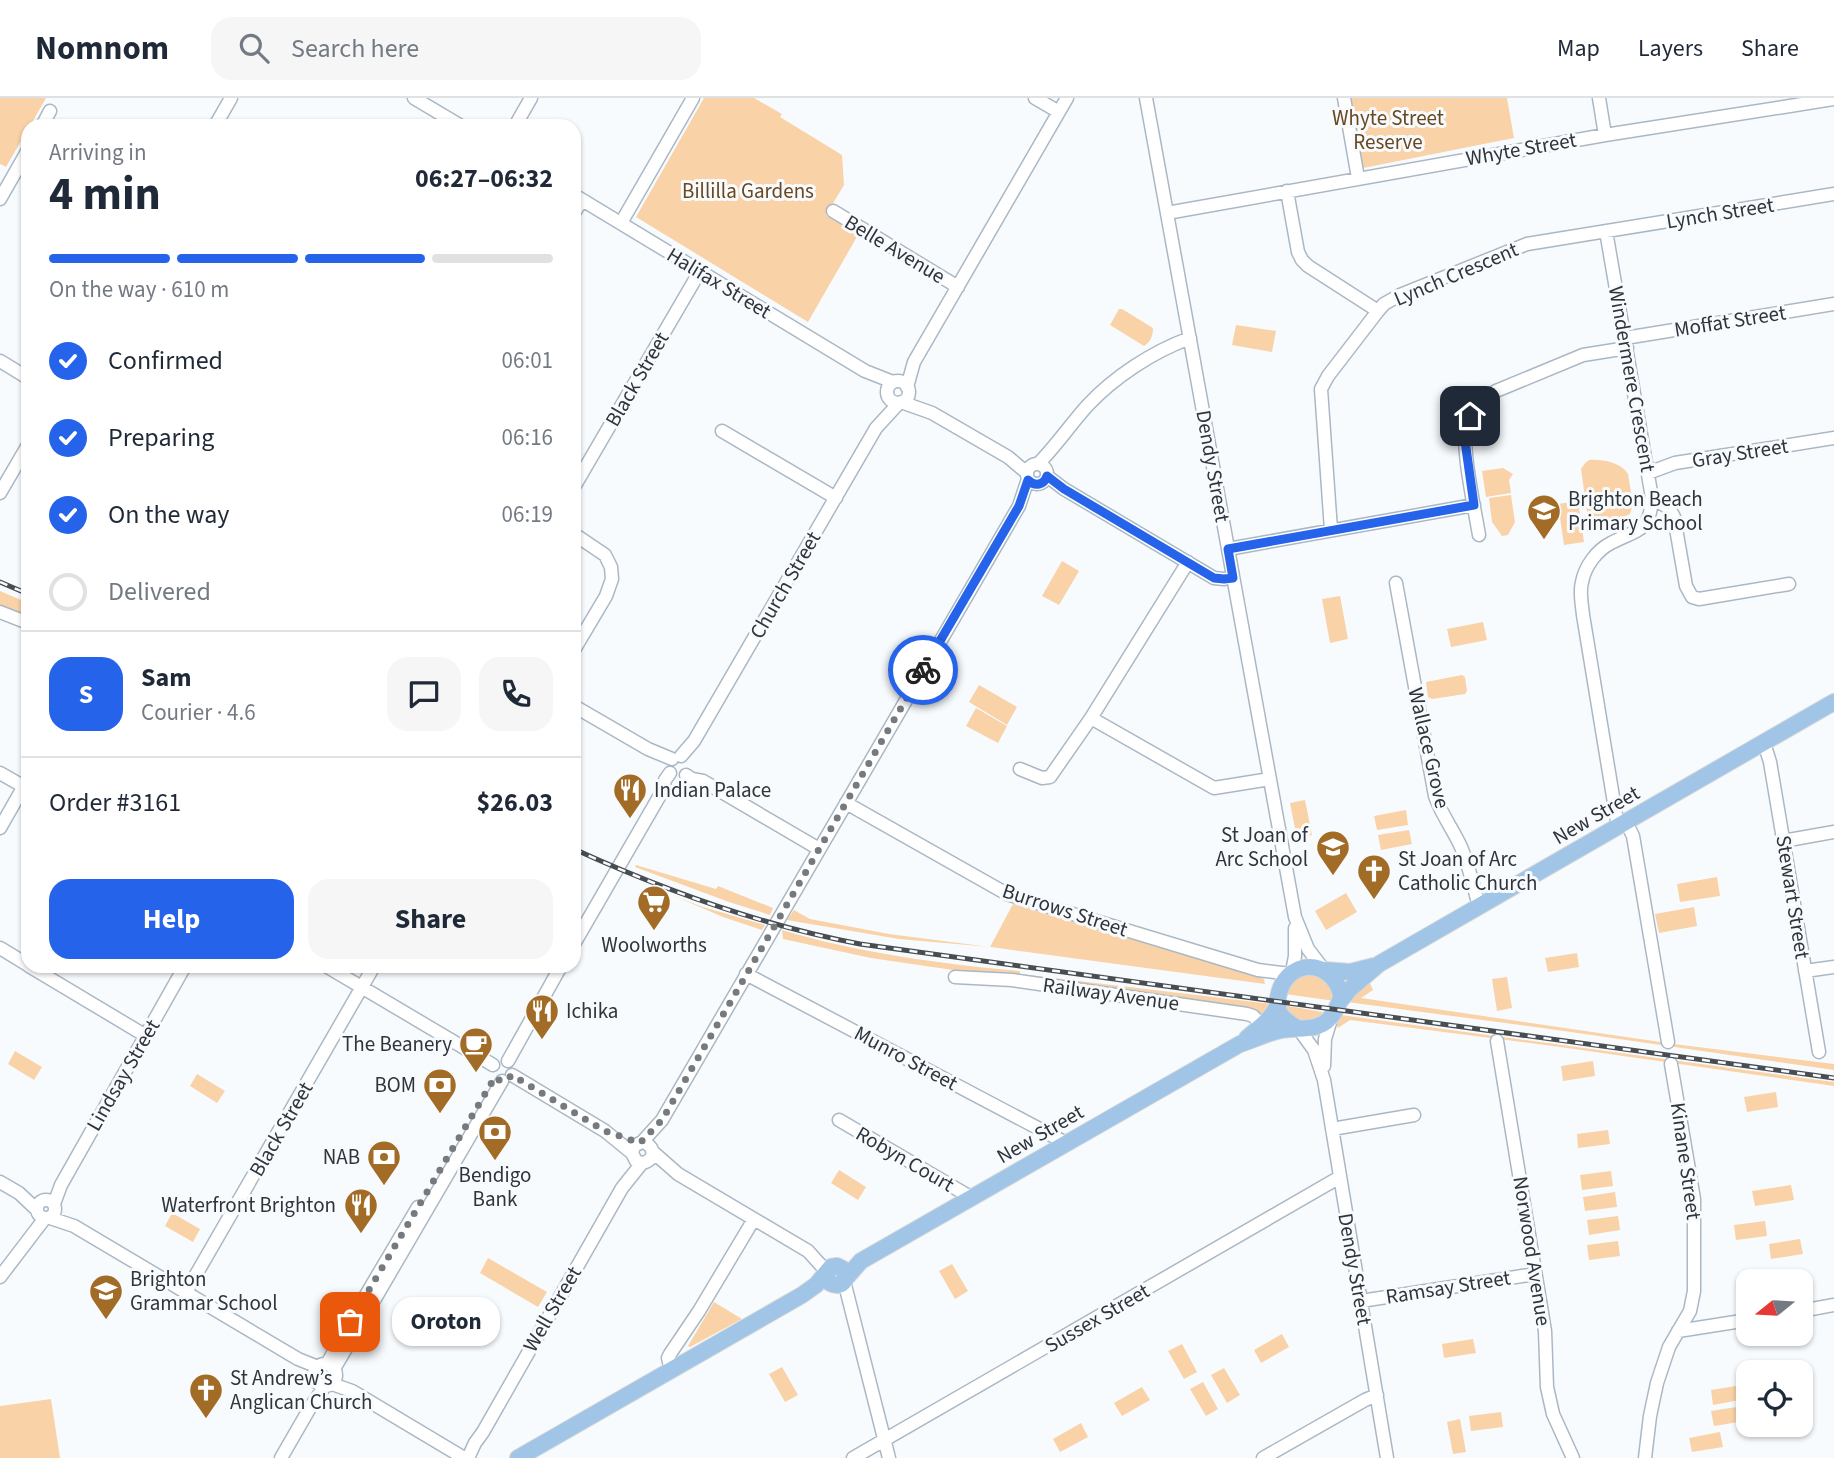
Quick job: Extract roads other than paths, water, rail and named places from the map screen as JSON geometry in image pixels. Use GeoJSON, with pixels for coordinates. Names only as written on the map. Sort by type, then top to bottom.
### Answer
{"type":"FeatureCollection","features":[{"type":"Feature","properties":{"kind":"main road","name":"New Street"},"geometry":{"type":"LineString","coordinates":[[1340,1001],[1379,964],[1834,702]]}},
{"type":"Feature","properties":{"kind":"main road","name":"New Street"},"geometry":{"type":"LineString","coordinates":[[1324,970],[1354,971],[1379,964]]}},
{"type":"Feature","properties":{"kind":"main road"},"geometry":{"type":"LineString","coordinates":[[1265,1030],[1280,989],[1291,973],[1306,967],[1324,970],[1338,985],[1341,994],[1332,1016],[1327,1023],[1318,1027],[1297,1028],[1280,1015],[1278,1000]]}},
{"type":"Feature","properties":{"kind":"main road","name":"New Street"},"geometry":{"type":"LineString","coordinates":[[518,1458],[1265,1030],[1297,1028]]}},
{"type":"Feature","properties":{"kind":"street"},"geometry":{"type":"LineString","coordinates":[[219,119],[232,98]]}},
{"type":"Feature","properties":{"kind":"street"},"geometry":{"type":"LineString","coordinates":[[414,98],[448,119]]}},
{"type":"Feature","properties":{"kind":"street"},"geometry":{"type":"LineString","coordinates":[[519,119],[531,98]]}},
{"type":"Feature","properties":{"kind":"street"},"geometry":{"type":"LineString","coordinates":[[621,223],[693,98]]}},
{"type":"Feature","properties":{"kind":"street"},"geometry":{"type":"LineString","coordinates":[[1035,98],[1059,112]]}},
{"type":"Feature","properties":{"kind":"street","name":"Church Street"},"geometry":{"type":"LineString","coordinates":[[581,932],[663,790],[672,784],[679,767],[1067,98]]}},
{"type":"Feature","properties":{"kind":"street","name":"Dendy Street"},"geometry":{"type":"LineString","coordinates":[[1146,98],[1295,917],[1295,952],[1291,973]]}},
{"type":"Feature","properties":{"kind":"street"},"geometry":{"type":"LineString","coordinates":[[1344,98],[1358,177]]}},
{"type":"Feature","properties":{"kind":"street"},"geometry":{"type":"LineString","coordinates":[[1599,98],[1605,135]]}},
{"type":"Feature","properties":{"kind":"street","name":"Whyte Street"},"geometry":{"type":"LineString","coordinates":[[1167,213],[1358,177],[1834,99]]}},
{"type":"Feature","properties":{"kind":"street"},"geometry":{"type":"LineString","coordinates":[[46,119],[50,111]]}},
{"type":"Feature","properties":{"kind":"street"},"geometry":{"type":"LineString","coordinates":[[0,199],[21,162]]}},
{"type":"Feature","properties":{"kind":"street"},"geometry":{"type":"LineString","coordinates":[[1287,191],[1301,260],[1378,311]]}},
{"type":"Feature","properties":{"kind":"street","name":"Lynch Street"},"geometry":{"type":"LineString","coordinates":[[1606,231],[1834,194]]}},
{"type":"Feature","properties":{"kind":"street","name":"Halifax Street"},"geometry":{"type":"LineString","coordinates":[[581,199],[932,413],[1214,578],[1233,578]]}},
{"type":"Feature","properties":{"kind":"street","name":"Belle Avenue"},"geometry":{"type":"LineString","coordinates":[[833,211],[958,287]]}},
{"type":"Feature","properties":{"kind":"street","name":"Lynch Crescent"},"geometry":{"type":"LineString","coordinates":[[1331,530],[1321,389],[1328,376],[1384,304],[1400,295],[1527,244],[1606,231]]}},
{"type":"Feature","properties":{"kind":"street","name":"Windermere Crescent"},"geometry":{"type":"LineString","coordinates":[[1606,231],[1652,498],[1651,510],[1644,525],[1636,533],[1612,542],[1596,555],[1582,582],[1583,615],[1622,824]]}},
{"type":"Feature","properties":{"kind":"street","name":"Black Street"},"geometry":{"type":"LineString","coordinates":[[581,475],[699,271]]}},
{"type":"Feature","properties":{"kind":"street","name":"Moffat Street"},"geometry":{"type":"LineString","coordinates":[[1479,535],[1465,431],[1470,416],[1481,402],[1496,391],[1578,356],[1626,343],[1834,304]]}},
{"type":"Feature","properties":{"kind":"street","name":"Well Street"},"geometry":{"type":"LineString","coordinates":[[466,1458],[1057,443],[1089,404],[1126,372],[1158,352],[1190,338]]}},
{"type":"Feature","properties":{"kind":"street"},"geometry":{"type":"LineString","coordinates":[[0,361],[21,374]]}},
{"type":"Feature","properties":{"kind":"street"},"geometry":{"type":"LineString","coordinates":[[722,431],[836,498]]}},
{"type":"Feature","properties":{"kind":"street","name":"Gray Street"},"geometry":{"type":"LineString","coordinates":[[1648,473],[1675,464],[1834,438]]}},
{"type":"Feature","properties":{"kind":"street"},"geometry":{"type":"LineString","coordinates":[[0,493],[21,457]]}},
{"type":"Feature","properties":{"kind":"street"},"geometry":{"type":"LineString","coordinates":[[1652,498],[1669,508],[1675,517],[1686,586],[1692,597],[1699,599],[1789,584]]}},
{"type":"Feature","properties":{"kind":"street"},"geometry":{"type":"LineString","coordinates":[[1228,549],[1474,505]]}},
{"type":"Feature","properties":{"kind":"street"},"geometry":{"type":"LineString","coordinates":[[581,538],[605,555],[611,567],[612,579],[606,596],[581,638]]}},
{"type":"Feature","properties":{"kind":"street"},"geometry":{"type":"LineString","coordinates":[[1020,769],[1042,778],[1050,778],[1091,718],[1188,562]]}},
{"type":"Feature","properties":{"kind":"street","name":"Wallace Grove"},"geometry":{"type":"LineString","coordinates":[[1396,583],[1435,796],[1460,843],[1479,907]]}},
{"type":"Feature","properties":{"kind":"street"},"geometry":{"type":"LineString","coordinates":[[0,612],[21,621]]}},
{"type":"Feature","properties":{"kind":"street"},"geometry":{"type":"LineString","coordinates":[[581,710],[819,849]]}},
{"type":"Feature","properties":{"kind":"street"},"geometry":{"type":"LineString","coordinates":[[1091,718],[1212,787],[1221,788],[1270,779]]}},
{"type":"Feature","properties":{"kind":"street","name":"Stewart Street"},"geometry":{"type":"LineString","coordinates":[[1764,743],[1770,762],[1819,1052]]}},
{"type":"Feature","properties":{"kind":"street"},"geometry":{"type":"LineString","coordinates":[[0,772],[21,785]]}},
{"type":"Feature","properties":{"kind":"street"},"geometry":{"type":"LineString","coordinates":[[0,828],[21,796]]}},
{"type":"Feature","properties":{"kind":"street","name":"Burrows Street"},"geometry":{"type":"LineString","coordinates":[[846,803],[1007,894],[1258,970],[1291,973]]}},
{"type":"Feature","properties":{"kind":"street"},"geometry":{"type":"LineString","coordinates":[[1622,824],[1633,836],[1668,1042]]}},
{"type":"Feature","properties":{"kind":"street"},"geometry":{"type":"LineString","coordinates":[[1783,841],[1834,832]]}},
{"type":"Feature","properties":{"kind":"street","name":"Dendy Street"},"geometry":{"type":"LineString","coordinates":[[1295,917],[1308,949],[1324,970]]}},
{"type":"Feature","properties":{"kind":"street"},"geometry":{"type":"LineString","coordinates":[[0,948],[21,961]]}},
{"type":"Feature","properties":{"kind":"street"},"geometry":{"type":"LineString","coordinates":[[1805,971],[1834,967]]}},
{"type":"Feature","properties":{"kind":"street"},"geometry":{"type":"LineString","coordinates":[[1258,970],[1271,981],[1278,1000]]}},
{"type":"Feature","properties":{"kind":"street"},"geometry":{"type":"LineString","coordinates":[[41,973],[146,1036]]}},
{"type":"Feature","properties":{"kind":"street","name":"Lindsay Street"},"geometry":{"type":"LineString","coordinates":[[46,1209],[181,973]]}},
{"type":"Feature","properties":{"kind":"street"},"geometry":{"type":"LineString","coordinates":[[337,973],[501,1075],[605,1131],[808,1251],[836,1276],[850,1304],[889,1458]]}},
{"type":"Feature","properties":{"kind":"street","name":"Black Street"},"geometry":{"type":"LineString","coordinates":[[186,1292],[370,973]]}},
{"type":"Feature","properties":{"kind":"street"},"geometry":{"type":"LineString","coordinates":[[281,1458],[326,1375],[501,1075],[502,1059],[508,1061],[557,973]]}},
{"type":"Feature","properties":{"kind":"street","name":"Munro Street"},"geometry":{"type":"LineString","coordinates":[[746,974],[1066,1143]]}},
{"type":"Feature","properties":{"kind":"street","name":"Railway Avenue"},"geometry":{"type":"LineString","coordinates":[[955,977],[1012,980],[1248,1014],[1265,1030]]}},
{"type":"Feature","properties":{"kind":"street","name":"Dendy Street"},"geometry":{"type":"LineString","coordinates":[[1324,1080],[1324,1042],[1332,1016]]}},
{"type":"Feature","properties":{"kind":"street","name":"Dendy Street"},"geometry":{"type":"LineString","coordinates":[[1297,1028],[1314,1049],[1324,1080],[1387,1458]]}},
{"type":"Feature","properties":{"kind":"street","name":"Norwood Avenue"},"geometry":{"type":"LineString","coordinates":[[1497,1041],[1545,1331],[1548,1395],[1557,1424],[1573,1458]]}},
{"type":"Feature","properties":{"kind":"street","name":"Kinane Street"},"geometry":{"type":"LineString","coordinates":[[1646,1458],[1647,1434],[1657,1383],[1669,1347],[1690,1311],[1694,1291],[1695,1211],[1671,1065]]}},
{"type":"Feature","properties":{"kind":"street"},"geometry":{"type":"LineString","coordinates":[[1332,1129],[1414,1115]]}},
{"type":"Feature","properties":{"kind":"street","name":"Robyn Court"},"geometry":{"type":"LineString","coordinates":[[839,1120],[972,1198]]}},
{"type":"Feature","properties":{"kind":"street","name":"Sussex Street"},"geometry":{"type":"LineString","coordinates":[[853,1458],[1340,1177]]}},
{"type":"Feature","properties":{"kind":"street"},"geometry":{"type":"LineString","coordinates":[[0,1182],[466,1458]]}},
{"type":"Feature","properties":{"kind":"street"},"geometry":{"type":"LineString","coordinates":[[0,1276],[46,1209]]}},
{"type":"Feature","properties":{"kind":"street"},"geometry":{"type":"LineString","coordinates":[[671,1370],[668,1357],[754,1219]]}},
{"type":"Feature","properties":{"kind":"street","name":"Ramsay Street"},"geometry":{"type":"LineString","coordinates":[[1361,1301],[1535,1274]]}},
{"type":"Feature","properties":{"kind":"street"},"geometry":{"type":"LineString","coordinates":[[1813,1309],[1834,1305]]}},
{"type":"Feature","properties":{"kind":"street"},"geometry":{"type":"LineString","coordinates":[[1678,1331],[1736,1322]]}},
{"type":"Feature","properties":{"kind":"street"},"geometry":{"type":"LineString","coordinates":[[682,1338],[682,1349],[687,1361]]}},
{"type":"Feature","properties":{"kind":"street"},"geometry":{"type":"LineString","coordinates":[[1263,1458],[1365,1399],[1377,1395]]}},
{"type":"Feature","properties":{"kind":"street"},"geometry":{"type":"LineString","coordinates":[[439,1443],[469,1447],[479,1437]]}},
{"type":"Feature","properties":{"kind":"street","name":"Well Street"},"geometry":{"type":"LineString","coordinates":[[477,1458],[479,1437]]}},
{"type":"Feature","properties":{"kind":"street"},"geometry":{"type":"LineString","coordinates":[[439,1443],[452,1458]]}},
{"type":"Feature","properties":{"kind":"railway"},"geometry":{"type":"LineString","coordinates":[[0,582],[21,591]]}},
{"type":"Feature","properties":{"kind":"railway"},"geometry":{"type":"LineString","coordinates":[[581,852],[643,879],[750,917],[860,944],[1834,1078]]}},
{"type":"Feature","properties":{"kind":"place","name":"Brighton Beach Primary School"},"geometry":{"type":"Point","coordinates":[1544,541]}},
{"type":"Feature","properties":{"kind":"place","name":"Indian Palace"},"geometry":{"type":"Point","coordinates":[630,820]}},
{"type":"Feature","properties":{"kind":"place","name":"St Joan of Arc School"},"geometry":{"type":"Point","coordinates":[1333,877]}},
{"type":"Feature","properties":{"kind":"place","name":"St Joan of Arc Catholic Church"},"geometry":{"type":"Point","coordinates":[1374,901]}},
{"type":"Feature","properties":{"kind":"place","name":"Woolworths"},"geometry":{"type":"Point","coordinates":[654,932]}},
{"type":"Feature","properties":{"kind":"place","name":"Ichika"},"geometry":{"type":"Point","coordinates":[542,1041]}},
{"type":"Feature","properties":{"kind":"place","name":"The Beanery"},"geometry":{"type":"Point","coordinates":[476,1074]}},
{"type":"Feature","properties":{"kind":"place","name":"BOM"},"geometry":{"type":"Point","coordinates":[440,1115]}},
{"type":"Feature","properties":{"kind":"place","name":"Bendigo Bank"},"geometry":{"type":"Point","coordinates":[495,1162]}},
{"type":"Feature","properties":{"kind":"place","name":"NAB"},"geometry":{"type":"Point","coordinates":[384,1187]}},
{"type":"Feature","properties":{"kind":"place","name":"Waterfront Brighton"},"geometry":{"type":"Point","coordinates":[361,1235]}},
{"type":"Feature","properties":{"kind":"place","name":"Brighton Grammar School"},"geometry":{"type":"Point","coordinates":[106,1321]}},
{"type":"Feature","properties":{"kind":"place","name":"Oroton"},"geometry":{"type":"Point","coordinates":[350,1322]}},
{"type":"Feature","properties":{"kind":"place","name":"St Andrew’s Anglican Church"},"geometry":{"type":"Point","coordinates":[206,1420]}},
{"type":"Feature","properties":{"kind":"park label","name":"Whyte Street Reserve"},"geometry":{"type":"Point","coordinates":[1388,130]}},
{"type":"Feature","properties":{"kind":"park label","name":"Billilla Gardens"},"geometry":{"type":"Point","coordinates":[748,191]}}]}
